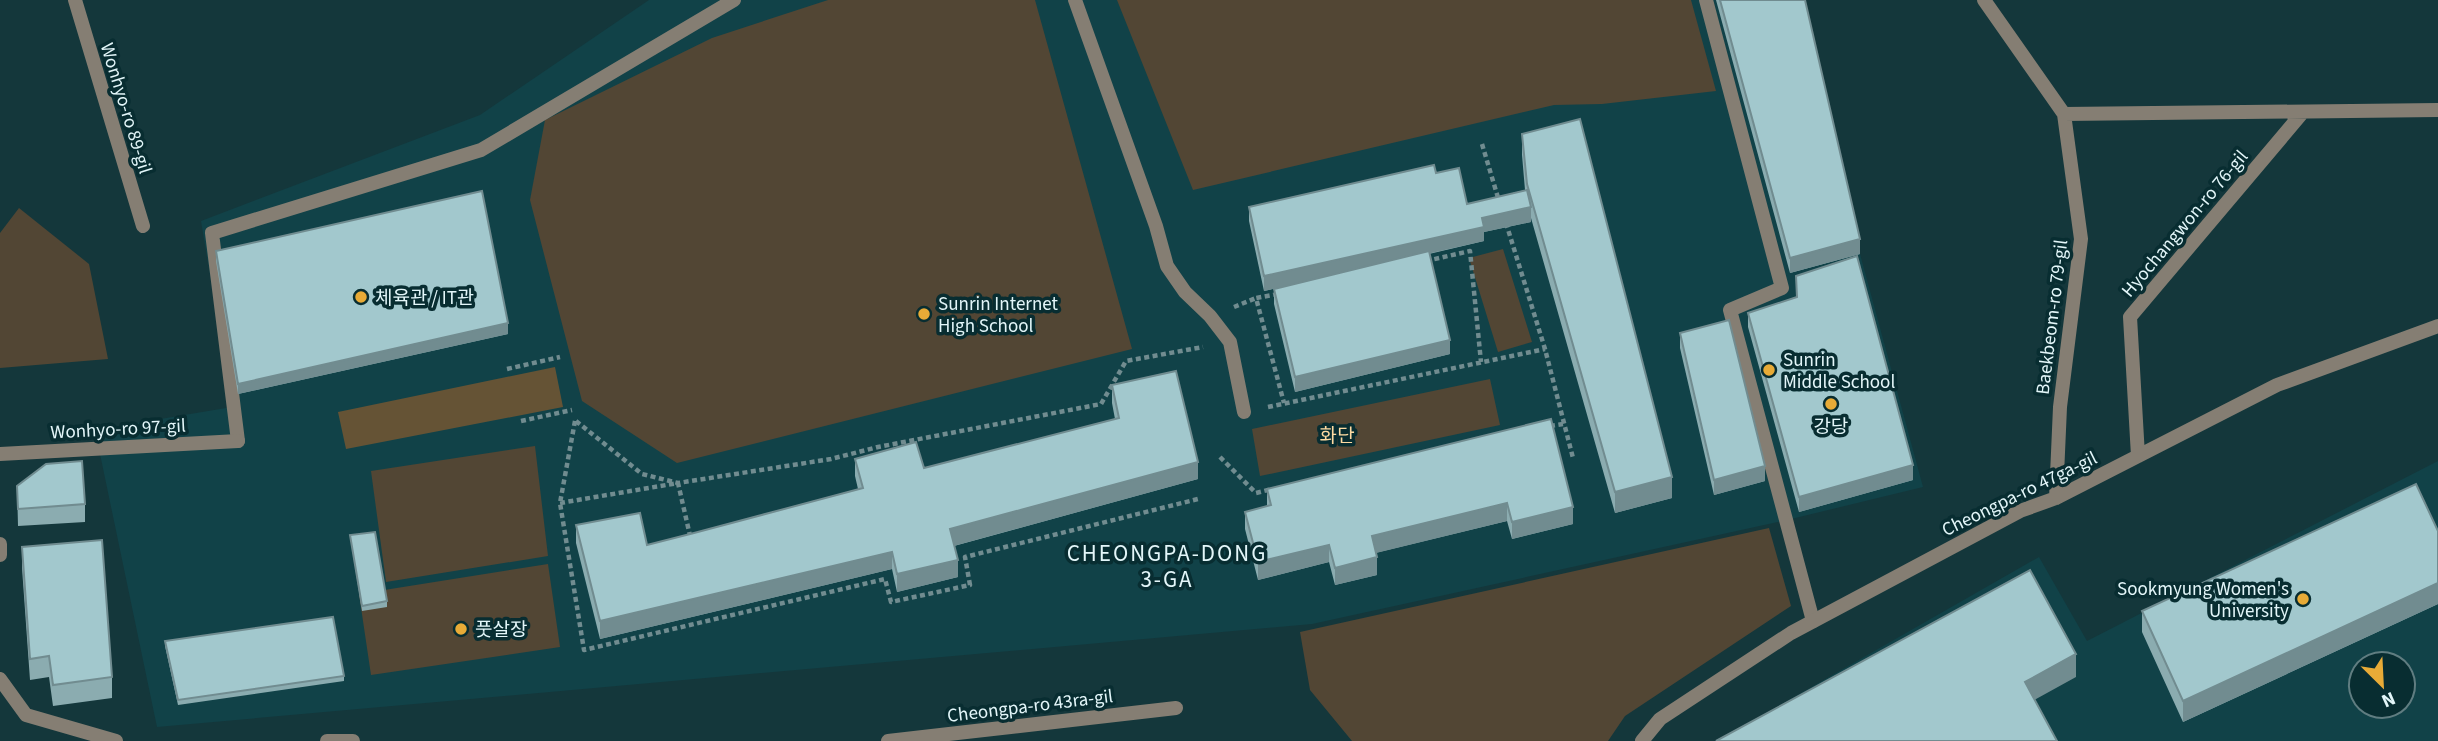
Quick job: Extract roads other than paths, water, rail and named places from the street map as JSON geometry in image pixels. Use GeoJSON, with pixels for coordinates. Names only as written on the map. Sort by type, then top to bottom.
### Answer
{"type":"FeatureCollection","features":[{"type":"Feature","properties":{"kind":"street","name":"Wonhyo-ro 89-gil"},"geometry":{"type":"LineString","coordinates":[[75,0],[143,226]]}},
{"type":"Feature","properties":{"kind":"street","name":"Wonhyo-ro 97-gil"},"geometry":{"type":"LineString","coordinates":[[0,454],[237,441],[212,233],[481,150],[734,0]]}},
{"type":"Feature","properties":{"kind":"street"},"geometry":{"type":"LineString","coordinates":[[1075,0],[1156,226],[1167,266],[1185,292],[1210,316],[1230,342],[1244,412]]}},
{"type":"Feature","properties":{"kind":"street"},"geometry":{"type":"LineString","coordinates":[[1706,0],[1782,288],[1730,310],[1813,621]]}},
{"type":"Feature","properties":{"kind":"street","name":"Baekbeom-ro 79-gil"},"geometry":{"type":"LineString","coordinates":[[1984,0],[2064,114],[2081,239],[2060,407],[2056,498]]}},
{"type":"Feature","properties":{"kind":"street"},"geometry":{"type":"LineString","coordinates":[[2064,114],[2438,110]]}},
{"type":"Feature","properties":{"kind":"street","name":"Hyochangwon-ro 76-gil"},"geometry":{"type":"LineString","coordinates":[[2138,456],[2130,317],[2303,112]]}},
{"type":"Feature","properties":{"kind":"street","name":"Cheongpa-ro 47ga-gil"},"geometry":{"type":"LineString","coordinates":[[1642,741],[1660,719],[1791,633],[2020,511],[2056,498],[2277,385],[2438,326]]}},
{"type":"Feature","properties":{"kind":"street"},"geometry":{"type":"LineString","coordinates":[[0,546],[0,555]]}},
{"type":"Feature","properties":{"kind":"street"},"geometry":{"type":"LineString","coordinates":[[0,679],[26,715],[116,741]]}},
{"type":"Feature","properties":{"kind":"street","name":"Cheongpa-ro 43ra-gil"},"geometry":{"type":"LineString","coordinates":[[888,741],[995,735],[1176,708]]}},
{"type":"Feature","properties":{"kind":"street"},"geometry":{"type":"LineString","coordinates":[[327,741],[353,741]]}},
{"type":"Feature","properties":{"kind":"place","name":"체육관 / IT관"},"geometry":{"type":"Point","coordinates":[361,297]}},
{"type":"Feature","properties":{"kind":"place","name":"Sunrin Internet High School"},"geometry":{"type":"Point","coordinates":[924,314]}},
{"type":"Feature","properties":{"kind":"place","name":"Sunrin Middle School"},"geometry":{"type":"Point","coordinates":[1769,370]}},
{"type":"Feature","properties":{"kind":"place","name":"강당"},"geometry":{"type":"Point","coordinates":[1831,404]}},
{"type":"Feature","properties":{"kind":"place","name":"Sookmyung Women's University"},"geometry":{"type":"Point","coordinates":[2303,599]}},
{"type":"Feature","properties":{"kind":"place","name":"풋살장"},"geometry":{"type":"Point","coordinates":[461,629]}},
{"type":"Feature","properties":{"kind":"district","name":"CHEONGPA-DONG 3-GA"},"geometry":{"type":"Point","coordinates":[1167,566]}},
{"type":"Feature","properties":{"kind":"park label","name":"화단"},"geometry":{"type":"Point","coordinates":[1337,435]}}]}
